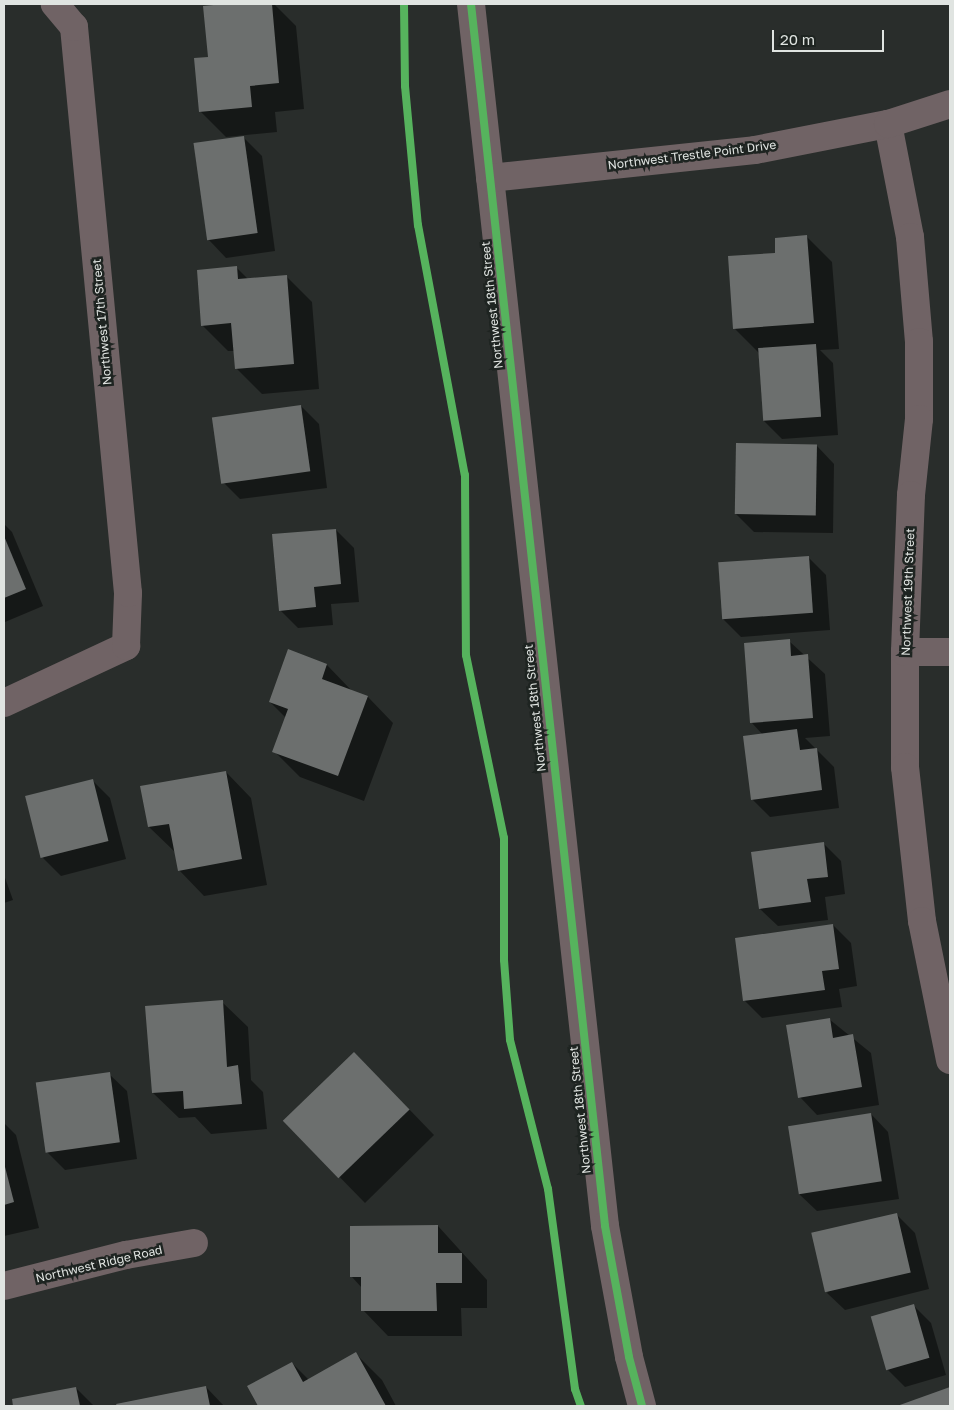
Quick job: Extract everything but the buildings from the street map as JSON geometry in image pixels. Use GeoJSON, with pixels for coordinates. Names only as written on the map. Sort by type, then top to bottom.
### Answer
{"type":"FeatureCollection","features":[{"type":"Feature","properties":{"kind":"street","name":"Northwest 17th Street"},"geometry":{"type":"LineString","coordinates":[[4,703],[126,646],[128,593],[74,27],[55,4]]}},
{"type":"Feature","properties":{"kind":"street","name":"Northwest 18th Street"},"geometry":{"type":"LineString","coordinates":[[471,4],[605,1226],[629,1357],[642,1406]]}},
{"type":"Feature","properties":{"kind":"street","name":"Northwest Trestle Point Drive"},"geometry":{"type":"LineString","coordinates":[[490,178],[755,150],[888,124],[950,104]]}},
{"type":"Feature","properties":{"kind":"street","name":"Northwest 19th Street"},"geometry":{"type":"LineString","coordinates":[[888,124],[910,237],[919,342],[919,419],[911,494],[905,652],[906,767],[922,921],[950,1060]]}},
{"type":"Feature","properties":{"kind":"street"},"geometry":{"type":"LineString","coordinates":[[905,652],[950,652]]}},
{"type":"Feature","properties":{"kind":"street","name":"Northwest Ridge Road"},"geometry":{"type":"LineString","coordinates":[[4,1286],[126,1255],[194,1243]]}},
{"type":"Feature","properties":{"kind":"cycle path"},"geometry":{"type":"LineString","coordinates":[[404,4],[405,86],[418,225],[465,475],[466,655],[504,838],[504,960],[510,1040],[548,1189],[575,1389],[581,1406]]}},
{"type":"Feature","properties":{"kind":"cycle path"},"geometry":{"type":"LineString","coordinates":[[471,4],[605,1226],[629,1357],[642,1406]]}}]}
